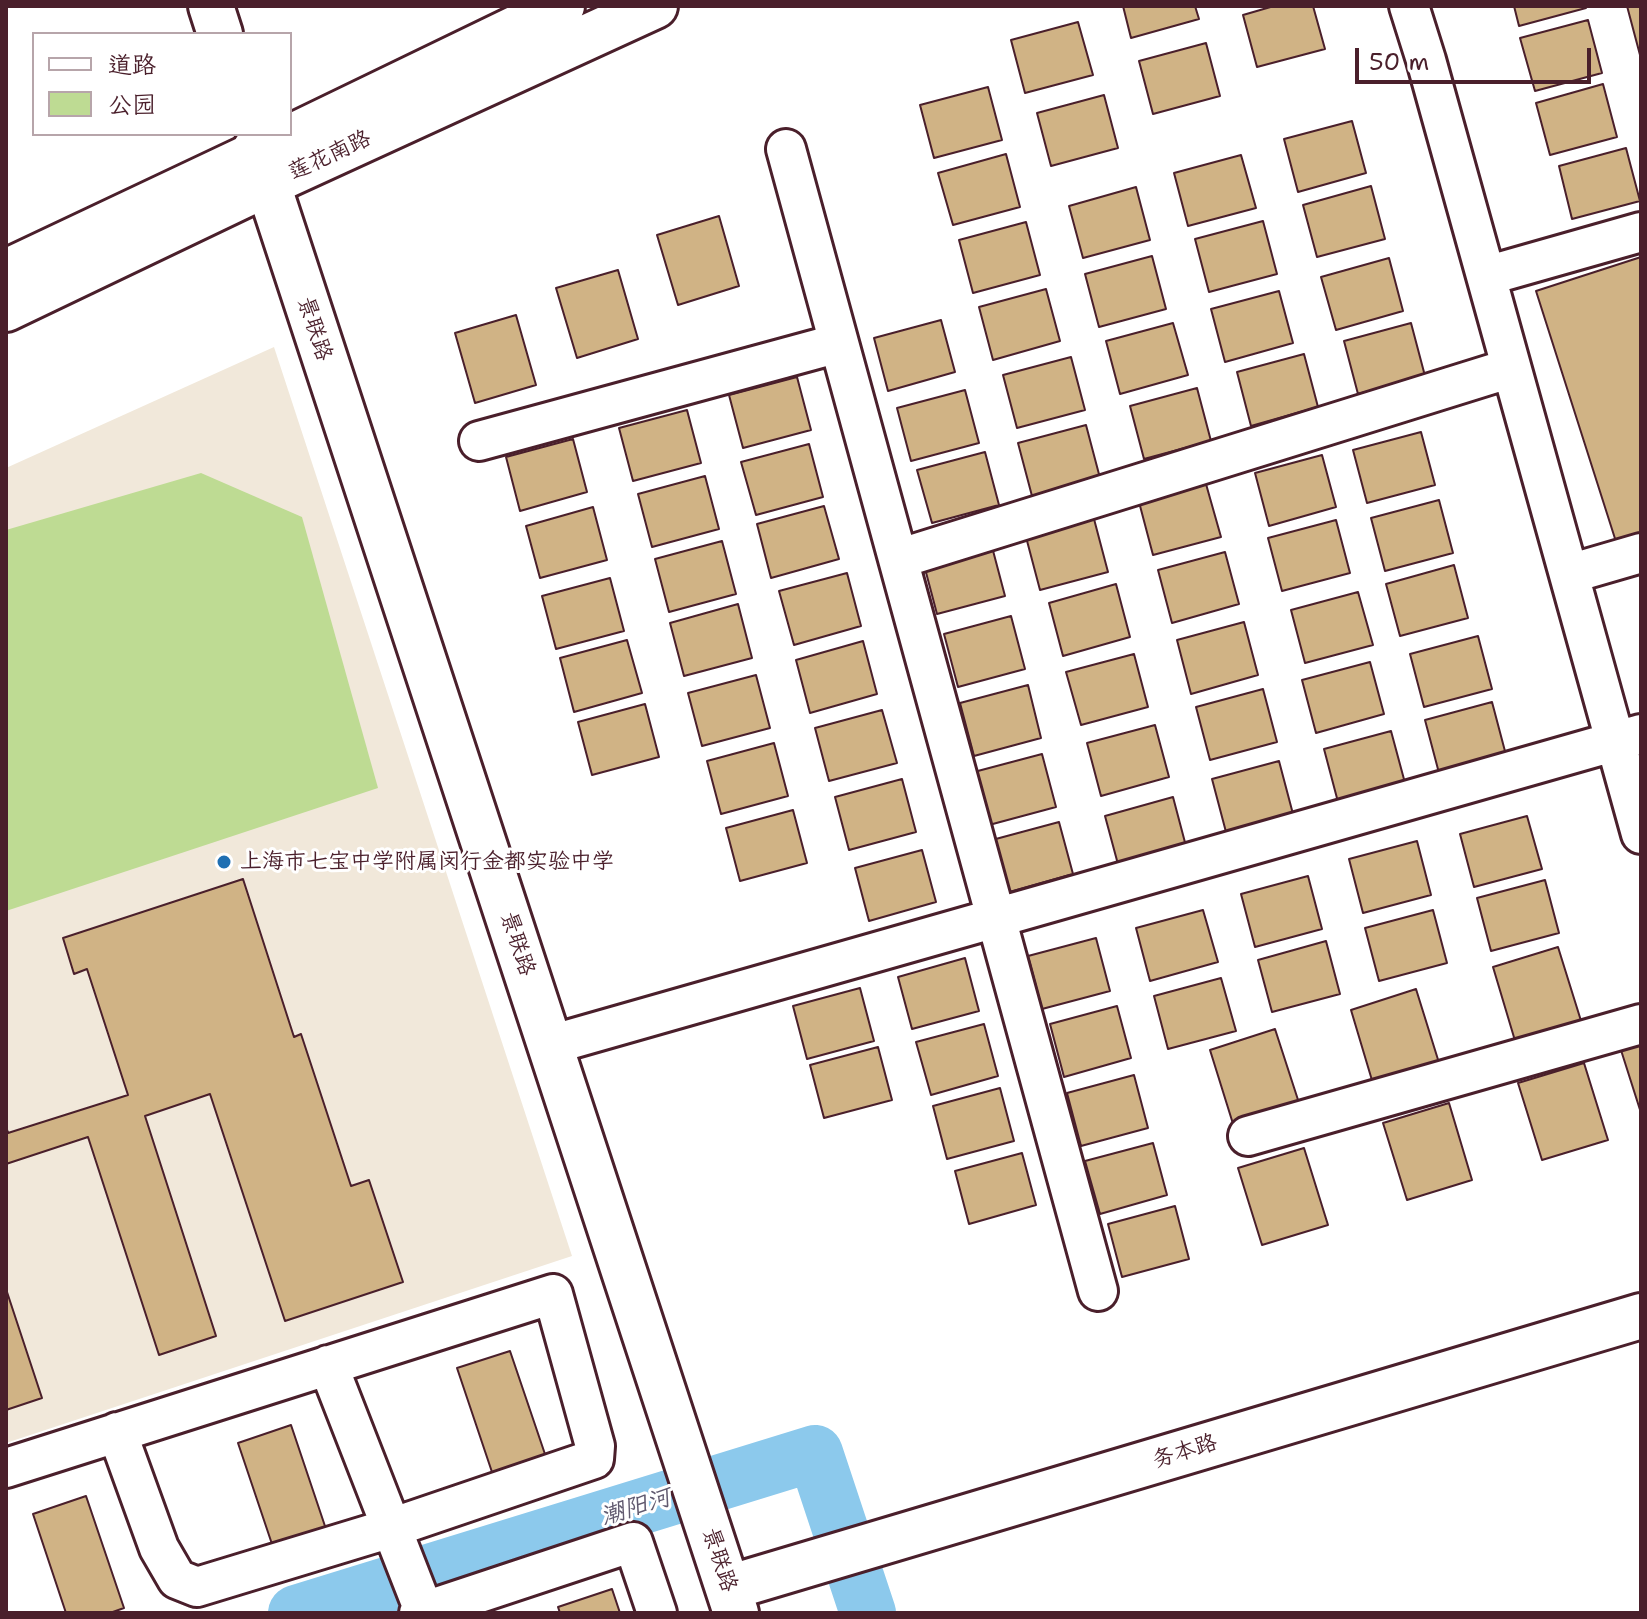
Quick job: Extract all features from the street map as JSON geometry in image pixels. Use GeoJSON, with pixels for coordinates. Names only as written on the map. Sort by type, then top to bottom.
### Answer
{"type":"FeatureCollection","features":[{"type":"Feature","properties":{"kind":"street"},"geometry":{"type":"LineString","coordinates":[[211,6],[219,32]]}},
{"type":"Feature","properties":{"kind":"street","name":"莲花南路"},"geometry":{"type":"LineString","coordinates":[[6,272],[259,157],[562,6]]}},
{"type":"Feature","properties":{"kind":"street","name":"莲花南路"},"geometry":{"type":"LineString","coordinates":[[6,309],[259,157],[655,6]]}},
{"type":"Feature","properties":{"kind":"street"},"geometry":{"type":"LineString","coordinates":[[1409,6],[1569,574],[1628,738],[1641,834]]}},
{"type":"Feature","properties":{"kind":"street"},"geometry":{"type":"LineString","coordinates":[[786,149],[1098,1291]]}},
{"type":"Feature","properties":{"kind":"street","name":"景联路"},"geometry":{"type":"LineString","coordinates":[[259,157],[732,1601]]}},
{"type":"Feature","properties":{"kind":"street"},"geometry":{"type":"LineString","coordinates":[[1486,276],[1641,232]]}},
{"type":"Feature","properties":{"kind":"street"},"geometry":{"type":"LineString","coordinates":[[479,441],[839,343]]}},
{"type":"Feature","properties":{"kind":"street"},"geometry":{"type":"LineString","coordinates":[[898,559],[1511,368]]}},
{"type":"Feature","properties":{"kind":"street"},"geometry":{"type":"LineString","coordinates":[[1569,574],[1641,553]]}},
{"type":"Feature","properties":{"kind":"street"},"geometry":{"type":"LineString","coordinates":[[550,1045],[1628,738]]}},
{"type":"Feature","properties":{"kind":"street"},"geometry":{"type":"LineString","coordinates":[[1248,1136],[1641,1024]]}},
{"type":"Feature","properties":{"kind":"street"},"geometry":{"type":"LineString","coordinates":[[6,1468],[117,1432],[553,1294],[595,1446],[594,1459],[393,1533],[197,1587],[177,1579],[159,1548],[117,1432]]}},
{"type":"Feature","properties":{"kind":"street","name":"务本路"},"geometry":{"type":"LineString","coordinates":[[732,1601],[811,1564],[1641,1316]]}},
{"type":"Feature","properties":{"kind":"street"},"geometry":{"type":"LineString","coordinates":[[328,1365],[421,1612],[633,1542],[657,1613]]}},
{"type":"Feature","properties":{"kind":"shaded area","name":"上海市七宝中学附属闵行金都实验中学"},"geometry":{"type":"Polygon","coordinates":[[[274,347],[572,1256],[6,1443],[6,468],[274,347]]]}},
{"type":"Feature","properties":{"kind":"green space"},"geometry":{"type":"Polygon","coordinates":[[[201,473],[302,517],[378,788],[6,911],[6,530],[201,473]]]}},
{"type":"Feature","properties":{"kind":"building"},"geometry":{"type":"Polygon","coordinates":[[[1123,6],[1195,6],[1199,19],[1131,38],[1123,6]]]}},
{"type":"Feature","properties":{"kind":"building"},"geometry":{"type":"Polygon","coordinates":[[[1274,6],[1313,6],[1325,49],[1257,67],[1243,15],[1274,6]]]}},
{"type":"Feature","properties":{"kind":"building"},"geometry":{"type":"Polygon","coordinates":[[[1514,6],[1586,6],[1586,8],[1519,26],[1514,6]]]}},
{"type":"Feature","properties":{"kind":"building"},"geometry":{"type":"Polygon","coordinates":[[[1627,6],[1641,6],[1640,55],[1627,6]]]}},
{"type":"Feature","properties":{"kind":"building"},"geometry":{"type":"Polygon","coordinates":[[[1588,20],[1602,73],[1535,91],[1520,38],[1588,20]]]}},
{"type":"Feature","properties":{"kind":"building"},"geometry":{"type":"Polygon","coordinates":[[[1078,22],[1093,75],[1025,93],[1011,40],[1078,22]]]}},
{"type":"Feature","properties":{"kind":"building"},"geometry":{"type":"Polygon","coordinates":[[[1206,43],[1220,96],[1153,114],[1139,61],[1206,43]]]}},
{"type":"Feature","properties":{"kind":"building"},"geometry":{"type":"Polygon","coordinates":[[[1603,84],[1617,137],[1550,155],[1536,103],[1603,84]]]}},
{"type":"Feature","properties":{"kind":"building"},"geometry":{"type":"Polygon","coordinates":[[[988,87],[1002,140],[934,158],[920,105],[988,87]]]}},
{"type":"Feature","properties":{"kind":"building"},"geometry":{"type":"Polygon","coordinates":[[[1104,95],[1118,148],[1051,166],[1037,113],[1104,95]]]}},
{"type":"Feature","properties":{"kind":"building"},"geometry":{"type":"Polygon","coordinates":[[[1352,121],[1366,173],[1298,192],[1284,139],[1352,121]]]}},
{"type":"Feature","properties":{"kind":"building"},"geometry":{"type":"Polygon","coordinates":[[[1626,148],[1640,201],[1572,219],[1559,166],[1626,148]]]}},
{"type":"Feature","properties":{"kind":"building"},"geometry":{"type":"Polygon","coordinates":[[[1006,154],[1020,207],[953,225],[938,173],[1006,154]]]}},
{"type":"Feature","properties":{"kind":"building"},"geometry":{"type":"Polygon","coordinates":[[[1241,155],[1256,208],[1188,226],[1174,173],[1241,155]]]}},
{"type":"Feature","properties":{"kind":"building"},"geometry":{"type":"Polygon","coordinates":[[[1371,186],[1385,239],[1317,257],[1303,205],[1371,186]]]}},
{"type":"Feature","properties":{"kind":"building"},"geometry":{"type":"Polygon","coordinates":[[[1136,187],[1150,240],[1083,258],[1069,206],[1136,187]]]}},
{"type":"Feature","properties":{"kind":"building"},"geometry":{"type":"Polygon","coordinates":[[[719,216],[739,286],[678,305],[657,235],[719,216]]]}},
{"type":"Feature","properties":{"kind":"building"},"geometry":{"type":"Polygon","coordinates":[[[1263,221],[1277,274],[1209,292],[1195,239],[1263,221]]]}},
{"type":"Feature","properties":{"kind":"building"},"geometry":{"type":"Polygon","coordinates":[[[1026,222],[1040,275],[973,293],[959,240],[1026,222]]]}},
{"type":"Feature","properties":{"kind":"building"},"geometry":{"type":"Polygon","coordinates":[[[1152,256],[1166,309],[1099,327],[1085,274],[1152,256]]]}},
{"type":"Feature","properties":{"kind":"building"},"geometry":{"type":"Polygon","coordinates":[[[1641,257],[1641,541],[1618,548],[1536,291],[1641,257]]]}},
{"type":"Feature","properties":{"kind":"building"},"geometry":{"type":"Polygon","coordinates":[[[1389,258],[1403,311],[1336,330],[1321,277],[1389,258]]]}},
{"type":"Feature","properties":{"kind":"building"},"geometry":{"type":"Polygon","coordinates":[[[618,270],[638,339],[577,358],[556,288],[618,270]]]}},
{"type":"Feature","properties":{"kind":"building"},"geometry":{"type":"Polygon","coordinates":[[[1046,289],[1060,341],[993,360],[979,307],[1046,289]]]}},
{"type":"Feature","properties":{"kind":"building"},"geometry":{"type":"Polygon","coordinates":[[[1279,291],[1293,343],[1225,362],[1211,309],[1279,291]]]}},
{"type":"Feature","properties":{"kind":"building"},"geometry":{"type":"Polygon","coordinates":[[[516,315],[536,385],[475,403],[455,333],[516,315]]]}},
{"type":"Feature","properties":{"kind":"building"},"geometry":{"type":"Polygon","coordinates":[[[941,320],[955,372],[888,391],[874,338],[941,320]]]}},
{"type":"Feature","properties":{"kind":"building"},"geometry":{"type":"Polygon","coordinates":[[[1173,323],[1188,375],[1120,394],[1106,341],[1173,323]]]}},
{"type":"Feature","properties":{"kind":"building"},"geometry":{"type":"Polygon","coordinates":[[[1411,323],[1425,376],[1358,394],[1344,341],[1411,323]]]}},
{"type":"Feature","properties":{"kind":"building"},"geometry":{"type":"Polygon","coordinates":[[[1304,354],[1318,407],[1251,426],[1237,372],[1304,354]]]}},
{"type":"Feature","properties":{"kind":"building"},"geometry":{"type":"Polygon","coordinates":[[[1071,357],[1085,410],[1017,428],[1003,375],[1071,357]]]}},
{"type":"Feature","properties":{"kind":"building"},"geometry":{"type":"Polygon","coordinates":[[[797,377],[811,430],[743,448],[729,395],[797,377]]]}},
{"type":"Feature","properties":{"kind":"building"},"geometry":{"type":"Polygon","coordinates":[[[1197,388],[1211,441],[1144,459],[1130,406],[1197,388]]]}},
{"type":"Feature","properties":{"kind":"building"},"geometry":{"type":"Polygon","coordinates":[[[965,390],[979,443],[911,461],[897,408],[965,390]]]}},
{"type":"Feature","properties":{"kind":"building"},"geometry":{"type":"Polygon","coordinates":[[[687,410],[701,463],[633,481],[619,428],[687,410]]]}},
{"type":"Feature","properties":{"kind":"building"},"geometry":{"type":"Polygon","coordinates":[[[1086,425],[1100,478],[1032,496],[1018,443],[1086,425]]]}},
{"type":"Feature","properties":{"kind":"building"},"geometry":{"type":"Polygon","coordinates":[[[1421,432],[1435,485],[1367,503],[1353,450],[1421,432]]]}},
{"type":"Feature","properties":{"kind":"building"},"geometry":{"type":"Polygon","coordinates":[[[573,439],[587,492],[520,511],[506,457],[573,439]]]}},
{"type":"Feature","properties":{"kind":"building"},"geometry":{"type":"Polygon","coordinates":[[[809,444],[823,497],[756,515],[741,462],[809,444]]]}},
{"type":"Feature","properties":{"kind":"building"},"geometry":{"type":"Polygon","coordinates":[[[985,452],[999,505],[932,523],[917,470],[985,452]]]}},
{"type":"Feature","properties":{"kind":"building"},"geometry":{"type":"Polygon","coordinates":[[[1322,455],[1336,507],[1269,526],[1255,473],[1322,455]]]}},
{"type":"Feature","properties":{"kind":"building"},"geometry":{"type":"Polygon","coordinates":[[[705,476],[719,529],[652,547],[638,494],[705,476]]]}},
{"type":"Feature","properties":{"kind":"building"},"geometry":{"type":"Polygon","coordinates":[[[1206,484],[1221,537],[1153,555],[1139,502],[1206,484]]]}},
{"type":"Feature","properties":{"kind":"building"},"geometry":{"type":"Polygon","coordinates":[[[1439,500],[1453,553],[1385,571],[1371,518],[1439,500]]]}},
{"type":"Feature","properties":{"kind":"building"},"geometry":{"type":"Polygon","coordinates":[[[824,506],[839,559],[771,578],[757,524],[824,506]]]}},
{"type":"Feature","properties":{"kind":"building"},"geometry":{"type":"Polygon","coordinates":[[[593,507],[607,560],[540,578],[526,526],[593,507]]]}},
{"type":"Feature","properties":{"kind":"building"},"geometry":{"type":"Polygon","coordinates":[[[1094,519],[1108,572],[1040,590],[1026,537],[1094,519]]]}},
{"type":"Feature","properties":{"kind":"building"},"geometry":{"type":"Polygon","coordinates":[[[1336,520],[1350,573],[1282,591],[1268,538],[1336,520]]]}},
{"type":"Feature","properties":{"kind":"building"},"geometry":{"type":"Polygon","coordinates":[[[722,541],[736,594],[669,612],[655,559],[722,541]]]}},
{"type":"Feature","properties":{"kind":"building"},"geometry":{"type":"Polygon","coordinates":[[[991,543],[1005,596],[937,614],[923,561],[991,543]]]}},
{"type":"Feature","properties":{"kind":"building"},"geometry":{"type":"Polygon","coordinates":[[[1225,552],[1239,604],[1172,623],[1158,570],[1225,552]]]}},
{"type":"Feature","properties":{"kind":"building"},"geometry":{"type":"Polygon","coordinates":[[[1454,565],[1468,618],[1400,636],[1386,584],[1454,565]]]}},
{"type":"Feature","properties":{"kind":"building"},"geometry":{"type":"Polygon","coordinates":[[[847,573],[861,626],[794,645],[779,591],[847,573]]]}},
{"type":"Feature","properties":{"kind":"building"},"geometry":{"type":"Polygon","coordinates":[[[610,578],[624,631],[556,649],[542,596],[610,578]]]}},
{"type":"Feature","properties":{"kind":"building"},"geometry":{"type":"Polygon","coordinates":[[[1116,584],[1130,637],[1063,656],[1049,603],[1116,584]]]}},
{"type":"Feature","properties":{"kind":"building"},"geometry":{"type":"Polygon","coordinates":[[[1358,592],[1373,645],[1305,663],[1291,610],[1358,592]]]}},
{"type":"Feature","properties":{"kind":"building"},"geometry":{"type":"Polygon","coordinates":[[[738,604],[752,658],[684,676],[670,623],[738,604]]]}},
{"type":"Feature","properties":{"kind":"building"},"geometry":{"type":"Polygon","coordinates":[[[1011,616],[1025,669],[958,687],[944,634],[1011,616]]]}},
{"type":"Feature","properties":{"kind":"building"},"geometry":{"type":"Polygon","coordinates":[[[1244,622],[1258,675],[1191,694],[1177,640],[1244,622]]]}},
{"type":"Feature","properties":{"kind":"building"},"geometry":{"type":"Polygon","coordinates":[[[1478,636],[1492,689],[1424,707],[1410,654],[1478,636]]]}},
{"type":"Feature","properties":{"kind":"building"},"geometry":{"type":"Polygon","coordinates":[[[627,640],[642,693],[574,712],[560,658],[627,640]]]}},
{"type":"Feature","properties":{"kind":"building"},"geometry":{"type":"Polygon","coordinates":[[[863,641],[877,694],[810,713],[796,660],[863,641]]]}},
{"type":"Feature","properties":{"kind":"building"},"geometry":{"type":"Polygon","coordinates":[[[1134,654],[1148,707],[1081,725],[1066,672],[1134,654]]]}},
{"type":"Feature","properties":{"kind":"building"},"geometry":{"type":"Polygon","coordinates":[[[1370,662],[1384,714],[1316,733],[1302,680],[1370,662]]]}},
{"type":"Feature","properties":{"kind":"building"},"geometry":{"type":"Polygon","coordinates":[[[756,675],[770,728],[702,746],[688,693],[756,675]]]}},
{"type":"Feature","properties":{"kind":"building"},"geometry":{"type":"Polygon","coordinates":[[[1028,685],[1041,738],[974,756],[960,703],[1028,685]]]}},
{"type":"Feature","properties":{"kind":"building"},"geometry":{"type":"Polygon","coordinates":[[[1263,689],[1277,742],[1210,760],[1196,707],[1263,689]]]}},
{"type":"Feature","properties":{"kind":"building"},"geometry":{"type":"Polygon","coordinates":[[[1492,702],[1506,755],[1439,773],[1425,720],[1492,702]]]}},
{"type":"Feature","properties":{"kind":"building"},"geometry":{"type":"Polygon","coordinates":[[[645,704],[659,757],[592,775],[578,722],[645,704]]]}},
{"type":"Feature","properties":{"kind":"building"},"geometry":{"type":"Polygon","coordinates":[[[882,710],[897,763],[829,781],[815,728],[882,710]]]}},
{"type":"Feature","properties":{"kind":"building"},"geometry":{"type":"Polygon","coordinates":[[[1155,725],[1169,777],[1101,796],[1087,743],[1155,725]]]}},
{"type":"Feature","properties":{"kind":"building"},"geometry":{"type":"Polygon","coordinates":[[[1391,731],[1405,783],[1338,802],[1324,749],[1391,731]]]}},
{"type":"Feature","properties":{"kind":"building"},"geometry":{"type":"Polygon","coordinates":[[[774,743],[788,796],[721,814],[707,761],[774,743]]]}},
{"type":"Feature","properties":{"kind":"building"},"geometry":{"type":"Polygon","coordinates":[[[1042,754],[1056,807],[989,825],[974,772],[1042,754]]]}},
{"type":"Feature","properties":{"kind":"building"},"geometry":{"type":"Polygon","coordinates":[[[1279,761],[1293,814],[1226,832],[1212,779],[1279,761]]]}},
{"type":"Feature","properties":{"kind":"building"},"geometry":{"type":"Polygon","coordinates":[[[902,779],[916,832],[849,850],[835,797],[902,779]]]}},
{"type":"Feature","properties":{"kind":"building"},"geometry":{"type":"Polygon","coordinates":[[[1173,797],[1187,850],[1119,868],[1105,816],[1173,797]]]}},
{"type":"Feature","properties":{"kind":"building"},"geometry":{"type":"Polygon","coordinates":[[[793,810],[807,863],[740,881],[726,828],[793,810]]]}},
{"type":"Feature","properties":{"kind":"building"},"geometry":{"type":"Polygon","coordinates":[[[1527,816],[1542,869],[1474,887],[1460,834],[1527,816]]]}},
{"type":"Feature","properties":{"kind":"building"},"geometry":{"type":"Polygon","coordinates":[[[1059,822],[1073,874],[1006,893],[992,840],[1059,822]]]}},
{"type":"Feature","properties":{"kind":"building"},"geometry":{"type":"Polygon","coordinates":[[[1417,841],[1431,895],[1363,913],[1349,859],[1417,841]]]}},
{"type":"Feature","properties":{"kind":"building"},"geometry":{"type":"Polygon","coordinates":[[[922,850],[936,902],[869,921],[855,868],[922,850]]]}},
{"type":"Feature","properties":{"kind":"building"},"geometry":{"type":"Polygon","coordinates":[[[1308,876],[1322,929],[1255,947],[1241,894],[1308,876]]]}},
{"type":"Feature","properties":{"kind":"building"},"geometry":{"type":"Polygon","coordinates":[[[243,879],[294,1037],[301,1034],[351,1186],[369,1180],[403,1282],[285,1321],[210,1094],[145,1116],[216,1336],[159,1355],[88,1137],[6,1164],[6,1126],[8,1133],[128,1095],[87,969],[74,974],[63,938],[243,879]]]}},
{"type":"Feature","properties":{"kind":"building"},"geometry":{"type":"Polygon","coordinates":[[[1545,880],[1559,933],[1491,951],[1477,898],[1545,880]]]}},
{"type":"Feature","properties":{"kind":"building"},"geometry":{"type":"Polygon","coordinates":[[[1203,910],[1218,962],[1150,981],[1136,928],[1203,910]]]}},
{"type":"Feature","properties":{"kind":"building"},"geometry":{"type":"Polygon","coordinates":[[[1433,910],[1447,963],[1379,981],[1365,928],[1433,910]]]}},
{"type":"Feature","properties":{"kind":"building"},"geometry":{"type":"Polygon","coordinates":[[[1096,938],[1110,991],[1042,1009],[1028,956],[1096,938]]]}},
{"type":"Feature","properties":{"kind":"building"},"geometry":{"type":"Polygon","coordinates":[[[1326,941],[1340,994],[1272,1012],[1258,960],[1326,941]]]}},
{"type":"Feature","properties":{"kind":"building"},"geometry":{"type":"Polygon","coordinates":[[[1558,947],[1582,1024],[1516,1044],[1493,967],[1558,947]]]}},
{"type":"Feature","properties":{"kind":"building"},"geometry":{"type":"Polygon","coordinates":[[[965,958],[979,1011],[912,1029],[898,977],[965,958]]]}},
{"type":"Feature","properties":{"kind":"building"},"geometry":{"type":"Polygon","coordinates":[[[1221,978],[1236,1031],[1168,1049],[1154,996],[1221,978]]]}},
{"type":"Feature","properties":{"kind":"building"},"geometry":{"type":"Polygon","coordinates":[[[860,988],[874,1041],[807,1059],[793,1006],[860,988]]]}},
{"type":"Feature","properties":{"kind":"building"},"geometry":{"type":"Polygon","coordinates":[[[1416,989],[1440,1066],[1374,1087],[1351,1010],[1416,989]]]}},
{"type":"Feature","properties":{"kind":"building"},"geometry":{"type":"Polygon","coordinates":[[[1117,1006],[1131,1058],[1064,1077],[1050,1024],[1117,1006]]]}},
{"type":"Feature","properties":{"kind":"building"},"geometry":{"type":"Polygon","coordinates":[[[984,1024],[998,1076],[931,1095],[916,1042],[984,1024]]]}},
{"type":"Feature","properties":{"kind":"building"},"geometry":{"type":"Polygon","coordinates":[[[1275,1029],[1300,1106],[1234,1127],[1210,1050],[1275,1029]]]}},
{"type":"Feature","properties":{"kind":"building"},"geometry":{"type":"Polygon","coordinates":[[[1641,1040],[1641,1113],[1620,1047],[1641,1040]]]}},
{"type":"Feature","properties":{"kind":"building"},"geometry":{"type":"Polygon","coordinates":[[[878,1047],[892,1100],[824,1118],[810,1065],[878,1047]]]}},
{"type":"Feature","properties":{"kind":"building"},"geometry":{"type":"Polygon","coordinates":[[[1584,1063],[1608,1140],[1542,1160],[1518,1083],[1584,1063]]]}},
{"type":"Feature","properties":{"kind":"building"},"geometry":{"type":"Polygon","coordinates":[[[1134,1075],[1148,1128],[1081,1146],[1067,1093],[1134,1075]]]}},
{"type":"Feature","properties":{"kind":"building"},"geometry":{"type":"Polygon","coordinates":[[[1000,1088],[1014,1141],[947,1159],[933,1106],[1000,1088]]]}},
{"type":"Feature","properties":{"kind":"building"},"geometry":{"type":"Polygon","coordinates":[[[1449,1103],[1472,1180],[1407,1200],[1383,1123],[1449,1103]]]}},
{"type":"Feature","properties":{"kind":"building"},"geometry":{"type":"Polygon","coordinates":[[[1153,1143],[1167,1195],[1100,1214],[1085,1161],[1153,1143]]]}},
{"type":"Feature","properties":{"kind":"building"},"geometry":{"type":"Polygon","coordinates":[[[1304,1148],[1328,1225],[1262,1245],[1238,1168],[1304,1148]]]}},
{"type":"Feature","properties":{"kind":"building"},"geometry":{"type":"Polygon","coordinates":[[[1022,1153],[1036,1205],[969,1224],[955,1171],[1022,1153]]]}},
{"type":"Feature","properties":{"kind":"building"},"geometry":{"type":"Polygon","coordinates":[[[1175,1206],[1189,1259],[1122,1277],[1108,1224],[1175,1206]]]}},
{"type":"Feature","properties":{"kind":"building"},"geometry":{"type":"Polygon","coordinates":[[[6,1289],[42,1398],[6,1410],[6,1289]]]}},
{"type":"Feature","properties":{"kind":"building"},"geometry":{"type":"Polygon","coordinates":[[[510,1351],[548,1463],[495,1481],[457,1368],[510,1351]]]}},
{"type":"Feature","properties":{"kind":"building"},"geometry":{"type":"Polygon","coordinates":[[[291,1425],[329,1538],[276,1556],[238,1443],[291,1425]]]}},
{"type":"Feature","properties":{"kind":"building"},"geometry":{"type":"Polygon","coordinates":[[[86,1496],[124,1608],[110,1613],[66,1613],[33,1514],[86,1496]]]}},
{"type":"Feature","properties":{"kind":"building"},"geometry":{"type":"Polygon","coordinates":[[[612,1589],[620,1613],[560,1613],[558,1607],[612,1589]]]}},
{"type":"Feature","properties":{"kind":"waterway","name":"潮阳河"},"geometry":{"type":"LineString","coordinates":[[296,1613],[815,1453],[868,1613]]}},
{"type":"Feature","properties":{"kind":"place","name":"上海市七宝中学附属闵行金都实验中学"},"geometry":{"type":"Point","coordinates":[224,862]}}]}
